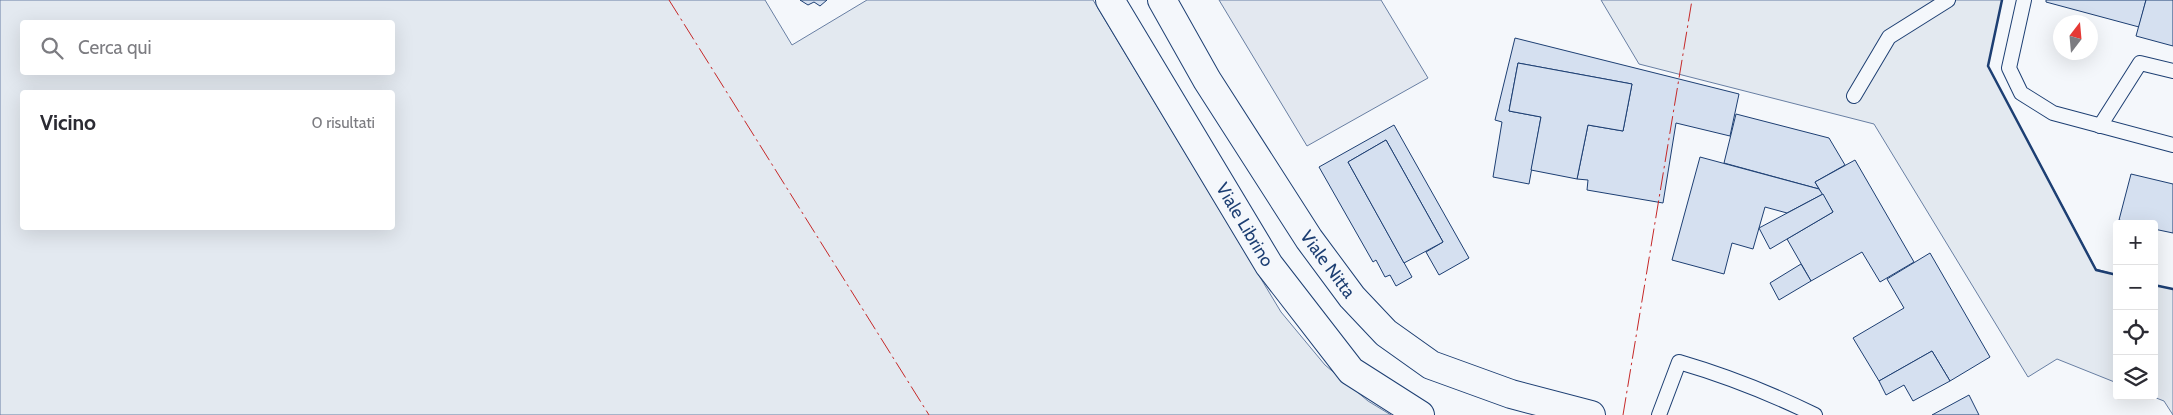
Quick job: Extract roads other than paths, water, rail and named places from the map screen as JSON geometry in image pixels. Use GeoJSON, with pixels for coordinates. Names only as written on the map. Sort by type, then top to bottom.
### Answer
{"type":"FeatureCollection","features":[{"type":"Feature","properties":{"kind":"main road","name":"Viale Librino"},"geometry":{"type":"LineString","coordinates":[[1110,0],[1269,265],[1351,371],[1420,415]]}},
{"type":"Feature","properties":{"kind":"main road","name":"Viale Nitta"},"geometry":{"type":"LineString","coordinates":[[1162,0],[1207,80],[1309,239],[1352,296],[1386,333],[1431,364],[1511,394],[1591,415]]}},
{"type":"Feature","properties":{"kind":"lane"},"geometry":{"type":"LineString","coordinates":[[1854,96],[1889,37],[1948,0]]}},
{"type":"Feature","properties":{"kind":"lane"},"geometry":{"type":"LineString","coordinates":[[2024,0],[2009,68],[2021,93],[2053,113],[2173,145]]}},
{"type":"Feature","properties":{"kind":"lane"},"geometry":{"type":"LineString","coordinates":[[2100,126],[2140,63],[2173,71]]}},
{"type":"Feature","properties":{"kind":"lane"},"geometry":{"type":"LineString","coordinates":[[1659,415],[1679,362],[1723,375],[1770,393],[1814,415]]}}]}
